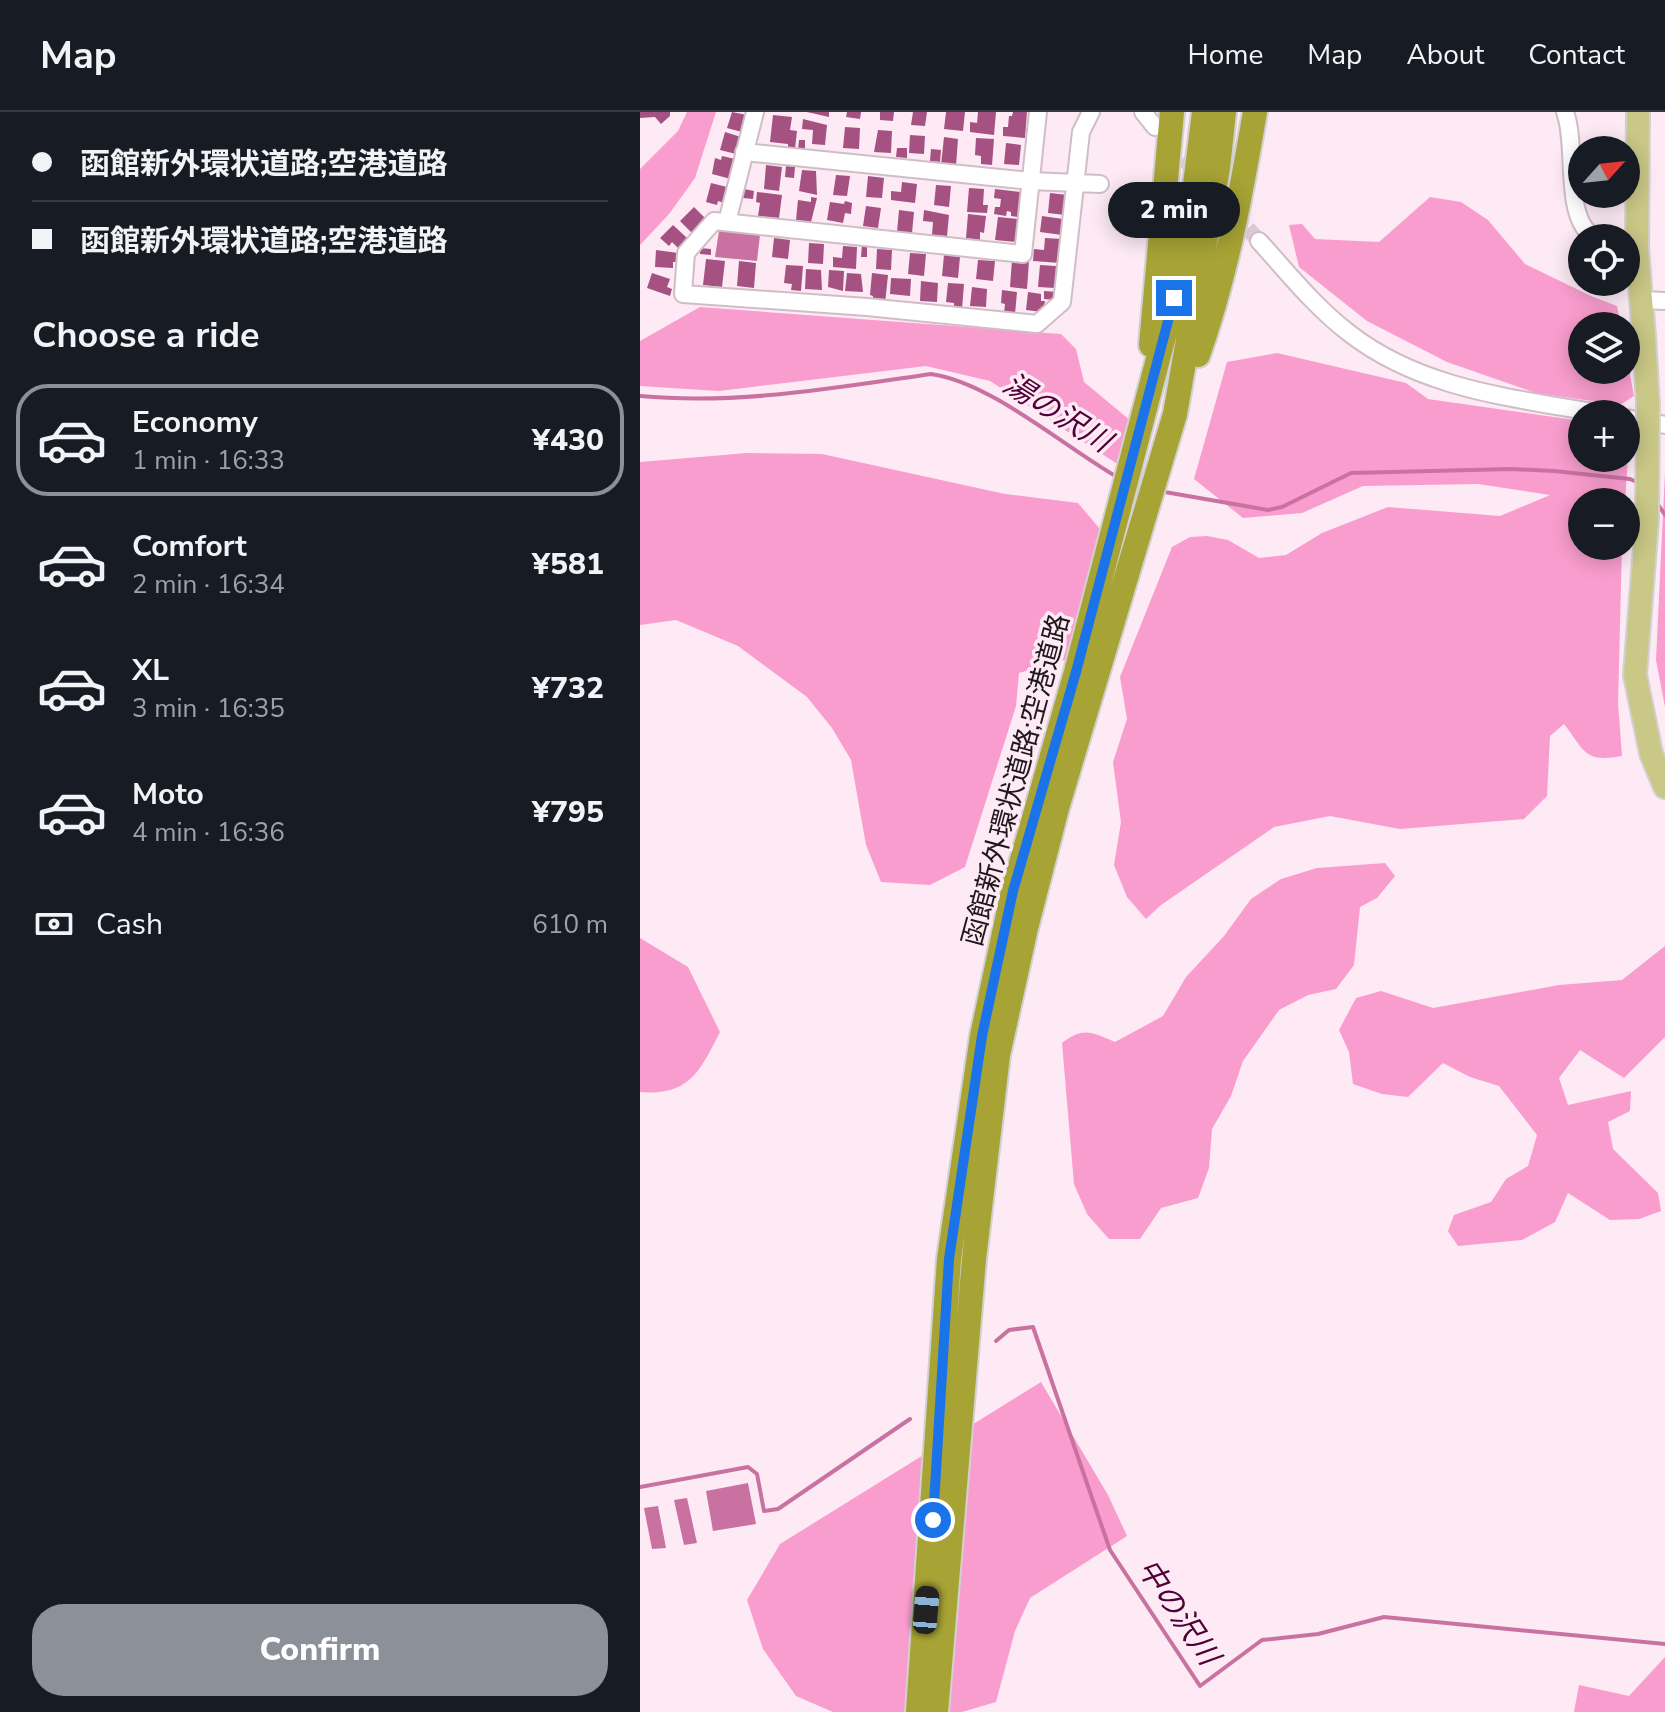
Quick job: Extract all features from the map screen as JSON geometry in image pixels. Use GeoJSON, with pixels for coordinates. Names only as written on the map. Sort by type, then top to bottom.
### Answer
{"type":"FeatureCollection","features":[{"type":"Feature","properties":{"kind":"highway"},"geometry":{"type":"LineString","coordinates":[[1156,350],[1195,185],[1204,112]]}},
{"type":"Feature","properties":{"kind":"highway"},"geometry":{"type":"LineString","coordinates":[[1191,358],[1224,112]]}},
{"type":"Feature","properties":{"kind":"highway"},"geometry":{"type":"LineString","coordinates":[[1191,358],[1214,308],[1241,191],[1255,112]]}},
{"type":"Feature","properties":{"kind":"highway"},"geometry":{"type":"LineString","coordinates":[[1156,350],[1154,298],[1164,119]]}},
{"type":"Feature","properties":{"kind":"highway","name":"函館新外環状道路;空港道路"},"geometry":{"type":"LineString","coordinates":[[936,1712],[974,1259],[998,1055],[1057,808],[1148,401],[1156,350]]}},
{"type":"Feature","properties":{"kind":"highway","name":"函館新外環状道路;空港道路"},"geometry":{"type":"LineString","coordinates":[[918,1712],[949,1259],[982,1036],[1013,891],[1175,414],[1191,358]]}},
{"type":"Feature","properties":{"kind":"main road"},"geometry":{"type":"LineString","coordinates":[[1633,224],[1638,112]]}},
{"type":"Feature","properties":{"kind":"main road"},"geometry":{"type":"LineString","coordinates":[[1640,294],[1648,405],[1647,521],[1635,675],[1651,753],[1665,787]]}},
{"type":"Feature","properties":{"kind":"street"},"geometry":{"type":"LineString","coordinates":[[727,222],[755,112]]}},
{"type":"Feature","properties":{"kind":"street"},"geometry":{"type":"LineString","coordinates":[[1038,112],[1023,254],[714,221],[686,253],[683,294],[867,307],[1037,324],[1062,302],[1081,132],[1091,112]]}},
{"type":"Feature","properties":{"kind":"street"},"geometry":{"type":"LineString","coordinates":[[1143,112],[1164,119]]}},
{"type":"Feature","properties":{"kind":"street"},"geometry":{"type":"LineString","coordinates":[[1565,112],[1571,132],[1576,212],[1580,224]]}},
{"type":"Feature","properties":{"kind":"street"},"geometry":{"type":"LineString","coordinates":[[744,152],[1031,181],[1100,184]]}},
{"type":"Feature","properties":{"kind":"street"},"geometry":{"type":"LineString","coordinates":[[1259,241],[1303,291],[1336,322],[1395,362],[1433,379],[1471,390],[1568,408]]}},
{"type":"Feature","properties":{"kind":"street"},"geometry":{"type":"LineString","coordinates":[[1641,300],[1665,301]]}},
{"type":"Feature","properties":{"kind":"street"},"geometry":{"type":"LineString","coordinates":[[1640,421],[1665,425]]}},
{"type":"Feature","properties":{"kind":"shaded area"},"geometry":{"type":"Polygon","coordinates":[[[687,112],[716,112],[695,178],[669,214],[640,245],[640,169],[678,131],[687,112]]]}},
{"type":"Feature","properties":{"kind":"shaded area"},"geometry":{"type":"Polygon","coordinates":[[[1430,197],[1461,202],[1488,220],[1525,264],[1568,285],[1568,296],[1591,296],[1617,306],[1618,312],[1568,312],[1568,384],[1632,384],[1634,396],[1628,400],[1585,400],[1536,393],[1447,362],[1367,321],[1299,267],[1289,225],[1302,224],[1315,239],[1379,242],[1430,197]]]}},
{"type":"Feature","properties":{"kind":"shaded area"},"geometry":{"type":"Polygon","coordinates":[[[719,231],[760,235],[757,261],[715,257],[719,231]]]}},
{"type":"Feature","properties":{"kind":"shaded area"},"geometry":{"type":"Polygon","coordinates":[[[700,307],[1061,334],[1076,349],[1084,382],[1137,426],[1119,465],[990,381],[926,366],[719,391],[640,386],[640,341],[700,307]]]}},
{"type":"Feature","properties":{"kind":"shaded area"},"geometry":{"type":"Polygon","coordinates":[[[1277,353],[1406,383],[1428,399],[1568,419],[1568,472],[1627,472],[1626,488],[1568,488],[1568,560],[1622,560],[1618,703],[1622,756],[1592,756],[1564,724],[1550,736],[1547,796],[1524,819],[1400,829],[1330,816],[1274,827],[1161,905],[1146,919],[1127,897],[1114,865],[1121,822],[1113,762],[1127,719],[1120,677],[1172,547],[1190,537],[1207,536],[1228,540],[1259,558],[1286,555],[1322,533],[1388,507],[1500,516],[1550,495],[1478,484],[1363,486],[1302,513],[1243,518],[1194,479],[1227,362],[1277,353]]]}},
{"type":"Feature","properties":{"kind":"shaded area"},"geometry":{"type":"Polygon","coordinates":[[[747,453],[822,454],[1005,494],[1078,503],[1105,535],[1068,659],[1019,673],[1016,706],[965,867],[930,885],[881,882],[866,845],[851,760],[832,728],[807,697],[738,646],[676,620],[640,625],[640,462],[747,453]]]}},
{"type":"Feature","properties":{"kind":"shaded area"},"geometry":{"type":"Polygon","coordinates":[[[1665,472],[1665,707],[1656,660],[1665,472]]]}},
{"type":"Feature","properties":{"kind":"shaded area"},"geometry":{"type":"Polygon","coordinates":[[[1385,863],[1395,876],[1377,898],[1360,907],[1354,965],[1336,989],[1308,995],[1279,1010],[1243,1061],[1231,1096],[1212,1129],[1209,1168],[1198,1198],[1161,1208],[1140,1239],[1109,1239],[1087,1214],[1074,1184],[1062,1043],[1083,1033],[1115,1042],[1163,1016],[1186,977],[1224,936],[1251,899],[1281,879],[1317,868],[1385,863]]]}},
{"type":"Feature","properties":{"kind":"shaded area"},"geometry":{"type":"Polygon","coordinates":[[[640,938],[688,967],[720,1032],[699,1069],[682,1085],[671,1090],[640,1092],[640,938]]]}},
{"type":"Feature","properties":{"kind":"shaded area"},"geometry":{"type":"Polygon","coordinates":[[[1665,946],[1665,1037],[1624,1078],[1580,1050],[1559,1078],[1568,1105],[1631,1091],[1630,1111],[1608,1122],[1613,1149],[1658,1193],[1661,1211],[1639,1219],[1610,1220],[1568,1193],[1555,1222],[1522,1240],[1458,1246],[1448,1231],[1454,1215],[1491,1202],[1506,1179],[1528,1166],[1537,1135],[1499,1086],[1470,1077],[1443,1063],[1408,1097],[1382,1094],[1353,1084],[1349,1052],[1339,1030],[1356,998],[1381,991],[1433,1008],[1559,985],[1622,980],[1665,946]]]}},
{"type":"Feature","properties":{"kind":"shaded area"},"geometry":{"type":"Polygon","coordinates":[[[1041,1382],[1108,1495],[1127,1536],[1030,1598],[1015,1631],[996,1702],[962,1712],[833,1712],[796,1696],[763,1649],[747,1600],[780,1544],[1041,1382]]]}},
{"type":"Feature","properties":{"kind":"shaded area"},"geometry":{"type":"Polygon","coordinates":[[[748,1483],[756,1524],[713,1531],[706,1491],[748,1483]]]}},
{"type":"Feature","properties":{"kind":"shaded area"},"geometry":{"type":"Polygon","coordinates":[[[687,1498],[697,1543],[684,1545],[674,1500],[687,1498]]]}},
{"type":"Feature","properties":{"kind":"shaded area"},"geometry":{"type":"Polygon","coordinates":[[[658,1506],[666,1548],[652,1549],[644,1508],[658,1506]]]}},
{"type":"Feature","properties":{"kind":"shaded area"},"geometry":{"type":"Polygon","coordinates":[[[1665,1657],[1665,1712],[1574,1712],[1579,1685],[1629,1696],[1665,1657]]]}},
{"type":"Feature","properties":{"kind":"building"},"geometry":{"type":"Polygon","coordinates":[[[640,112],[670,112],[670,116],[661,124],[655,117],[640,118],[640,112]]]}},
{"type":"Feature","properties":{"kind":"building"},"geometry":{"type":"Polygon","coordinates":[[[732,112],[747,115],[742,132],[727,128],[732,112]]]}},
{"type":"Feature","properties":{"kind":"building"},"geometry":{"type":"Polygon","coordinates":[[[807,112],[829,112],[829,117],[807,112]]]}},
{"type":"Feature","properties":{"kind":"building"},"geometry":{"type":"Polygon","coordinates":[[[847,112],[861,112],[860,119],[846,117],[847,112]]]}},
{"type":"Feature","properties":{"kind":"building"},"geometry":{"type":"Polygon","coordinates":[[[880,112],[894,112],[893,121],[880,120],[880,112]]]}},
{"type":"Feature","properties":{"kind":"building"},"geometry":{"type":"Polygon","coordinates":[[[913,112],[927,112],[925,126],[911,125],[913,112]]]}},
{"type":"Feature","properties":{"kind":"building"},"geometry":{"type":"Polygon","coordinates":[[[946,112],[965,112],[963,131],[944,129],[946,112]]]}},
{"type":"Feature","properties":{"kind":"building"},"geometry":{"type":"Polygon","coordinates":[[[978,112],[996,112],[994,135],[970,132],[970,122],[977,123],[978,112]]]}},
{"type":"Feature","properties":{"kind":"building"},"geometry":{"type":"Polygon","coordinates":[[[1013,112],[1027,112],[1025,138],[1003,136],[1003,127],[1008,127],[1009,116],[1013,112]]]}},
{"type":"Feature","properties":{"kind":"building"},"geometry":{"type":"Polygon","coordinates":[[[773,115],[792,117],[790,130],[797,131],[795,149],[788,148],[788,144],[770,142],[773,115]]]}},
{"type":"Feature","properties":{"kind":"building"},"geometry":{"type":"Polygon","coordinates":[[[803,119],[827,125],[825,145],[812,144],[813,130],[802,129],[803,119]]]}},
{"type":"Feature","properties":{"kind":"building"},"geometry":{"type":"Polygon","coordinates":[[[845,127],[860,128],[859,149],[843,148],[845,127]]]}},
{"type":"Feature","properties":{"kind":"building"},"geometry":{"type":"Polygon","coordinates":[[[878,130],[892,131],[891,153],[874,152],[878,130]]]}},
{"type":"Feature","properties":{"kind":"building"},"geometry":{"type":"Polygon","coordinates":[[[725,132],[741,137],[736,154],[720,150],[725,132]]]}},
{"type":"Feature","properties":{"kind":"building"},"geometry":{"type":"Polygon","coordinates":[[[910,135],[925,136],[924,154],[909,153],[910,135]]]}},
{"type":"Feature","properties":{"kind":"building"},"geometry":{"type":"Polygon","coordinates":[[[944,137],[958,139],[956,166],[941,165],[944,137]]]}},
{"type":"Feature","properties":{"kind":"building"},"geometry":{"type":"Polygon","coordinates":[[[976,138],[994,139],[992,165],[981,164],[981,156],[975,155],[976,138]]]}},
{"type":"Feature","properties":{"kind":"building"},"geometry":{"type":"Polygon","coordinates":[[[799,140],[805,140],[805,150],[798,150],[799,140]]]}},
{"type":"Feature","properties":{"kind":"building"},"geometry":{"type":"Polygon","coordinates":[[[1006,143],[1021,145],[1019,165],[1004,164],[1006,143]]]}},
{"type":"Feature","properties":{"kind":"building"},"geometry":{"type":"Polygon","coordinates":[[[897,148],[907,148],[907,158],[896,157],[897,148]]]}},
{"type":"Feature","properties":{"kind":"building"},"geometry":{"type":"Polygon","coordinates":[[[931,149],[941,150],[940,162],[930,161],[931,149]]]}},
{"type":"Feature","properties":{"kind":"building"},"geometry":{"type":"Polygon","coordinates":[[[722,156],[735,159],[731,179],[712,174],[715,158],[721,160],[722,156]]]}},
{"type":"Feature","properties":{"kind":"building"},"geometry":{"type":"Polygon","coordinates":[[[766,165],[782,167],[779,191],[764,189],[766,165]]]}},
{"type":"Feature","properties":{"kind":"building"},"geometry":{"type":"Polygon","coordinates":[[[786,166],[795,167],[794,178],[785,177],[786,166]]]}},
{"type":"Feature","properties":{"kind":"building"},"geometry":{"type":"Polygon","coordinates":[[[802,170],[816,171],[817,195],[799,191],[802,170]]]}},
{"type":"Feature","properties":{"kind":"building"},"geometry":{"type":"Polygon","coordinates":[[[836,175],[850,176],[847,196],[833,195],[836,175]]]}},
{"type":"Feature","properties":{"kind":"building"},"geometry":{"type":"Polygon","coordinates":[[[868,176],[884,178],[882,198],[866,197],[868,176]]]}},
{"type":"Feature","properties":{"kind":"building"},"geometry":{"type":"Polygon","coordinates":[[[902,182],[917,184],[915,203],[891,200],[891,191],[901,192],[902,182]]]}},
{"type":"Feature","properties":{"kind":"building"},"geometry":{"type":"Polygon","coordinates":[[[711,183],[727,187],[724,203],[706,202],[711,183]]]}},
{"type":"Feature","properties":{"kind":"building"},"geometry":{"type":"Polygon","coordinates":[[[936,185],[951,186],[949,207],[934,205],[936,185]]]}},
{"type":"Feature","properties":{"kind":"building"},"geometry":{"type":"Polygon","coordinates":[[[969,188],[984,189],[983,205],[988,205],[987,213],[967,212],[969,188]]]}},
{"type":"Feature","properties":{"kind":"building"},"geometry":{"type":"Polygon","coordinates":[[[744,189],[754,191],[753,199],[743,198],[744,189]]]}},
{"type":"Feature","properties":{"kind":"building"},"geometry":{"type":"Polygon","coordinates":[[[995,189],[1021,192],[1019,217],[1011,216],[1011,212],[1007,211],[1006,216],[994,214],[995,207],[1000,207],[1001,199],[994,198],[995,189]]]}},
{"type":"Feature","properties":{"kind":"building"},"geometry":{"type":"Polygon","coordinates":[[[757,192],[782,195],[779,218],[758,216],[760,203],[756,202],[757,192]]]}},
{"type":"Feature","properties":{"kind":"building"},"geometry":{"type":"Polygon","coordinates":[[[1050,193],[1067,195],[1065,215],[1048,213],[1050,193]]]}},
{"type":"Feature","properties":{"kind":"building"},"geometry":{"type":"Polygon","coordinates":[[[811,197],[817,198],[811,222],[796,220],[798,200],[811,202],[811,197]]]}},
{"type":"Feature","properties":{"kind":"building"},"geometry":{"type":"Polygon","coordinates":[[[845,201],[852,203],[851,214],[845,213],[843,223],[827,220],[830,202],[844,204],[845,201]]]}},
{"type":"Feature","properties":{"kind":"building"},"geometry":{"type":"Polygon","coordinates":[[[866,206],[881,208],[878,228],[863,226],[866,206]]]}},
{"type":"Feature","properties":{"kind":"building"},"geometry":{"type":"Polygon","coordinates":[[[694,207],[706,219],[692,233],[680,221],[694,207]]]}},
{"type":"Feature","properties":{"kind":"building"},"geometry":{"type":"Polygon","coordinates":[[[899,210],[914,212],[912,233],[897,232],[899,210]]]}},
{"type":"Feature","properties":{"kind":"building"},"geometry":{"type":"Polygon","coordinates":[[[924,210],[949,215],[947,236],[932,235],[933,222],[923,221],[924,210]]]}},
{"type":"Feature","properties":{"kind":"building"},"geometry":{"type":"Polygon","coordinates":[[[968,214],[986,216],[980,240],[966,238],[968,214]]]}},
{"type":"Feature","properties":{"kind":"building"},"geometry":{"type":"Polygon","coordinates":[[[1042,216],[1063,219],[1062,235],[1040,232],[1042,216]]]}},
{"type":"Feature","properties":{"kind":"building"},"geometry":{"type":"Polygon","coordinates":[[[998,217],[1019,219],[1016,242],[995,240],[998,217]]]}},
{"type":"Feature","properties":{"kind":"building"},"geometry":{"type":"Polygon","coordinates":[[[673,225],[687,238],[678,248],[672,242],[669,246],[660,238],[673,225]]]}},
{"type":"Feature","properties":{"kind":"building"},"geometry":{"type":"Polygon","coordinates":[[[774,238],[790,240],[788,259],[772,257],[774,238]]]}},
{"type":"Feature","properties":{"kind":"building"},"geometry":{"type":"Polygon","coordinates":[[[1045,238],[1062,239],[1060,263],[1033,261],[1034,249],[1044,250],[1045,238]]]}},
{"type":"Feature","properties":{"kind":"building"},"geometry":{"type":"Polygon","coordinates":[[[809,243],[824,244],[823,264],[808,263],[809,243]]]}},
{"type":"Feature","properties":{"kind":"building"},"geometry":{"type":"Polygon","coordinates":[[[862,244],[867,245],[867,257],[861,257],[862,244]]]}},
{"type":"Feature","properties":{"kind":"building"},"geometry":{"type":"Polygon","coordinates":[[[843,246],[857,247],[856,269],[833,267],[833,257],[842,258],[843,246]]]}},
{"type":"Feature","properties":{"kind":"building"},"geometry":{"type":"Polygon","coordinates":[[[700,248],[711,249],[711,255],[700,254],[700,248]]]}},
{"type":"Feature","properties":{"kind":"building"},"geometry":{"type":"Polygon","coordinates":[[[877,249],[892,250],[891,270],[876,269],[877,249]]]}},
{"type":"Feature","properties":{"kind":"building"},"geometry":{"type":"Polygon","coordinates":[[[656,250],[678,253],[678,262],[673,262],[673,268],[655,267],[656,250]]]}},
{"type":"Feature","properties":{"kind":"building"},"geometry":{"type":"Polygon","coordinates":[[[910,253],[926,254],[924,276],[908,274],[910,253]]]}},
{"type":"Feature","properties":{"kind":"building"},"geometry":{"type":"Polygon","coordinates":[[[944,255],[960,257],[958,278],[942,276],[944,255]]]}},
{"type":"Feature","properties":{"kind":"building"},"geometry":{"type":"Polygon","coordinates":[[[706,259],[725,261],[722,287],[703,285],[706,259]]]}},
{"type":"Feature","properties":{"kind":"building"},"geometry":{"type":"Polygon","coordinates":[[[978,260],[995,261],[993,281],[976,279],[978,260]]]}},
{"type":"Feature","properties":{"kind":"building"},"geometry":{"type":"Polygon","coordinates":[[[1012,260],[1029,261],[1027,289],[1010,287],[1012,260]]]}},
{"type":"Feature","properties":{"kind":"building"},"geometry":{"type":"Polygon","coordinates":[[[739,261],[756,263],[754,288],[737,286],[739,261]]]}},
{"type":"Feature","properties":{"kind":"building"},"geometry":{"type":"Polygon","coordinates":[[[786,265],[803,266],[801,291],[791,290],[792,284],[784,283],[786,265]]]}},
{"type":"Feature","properties":{"kind":"building"},"geometry":{"type":"Polygon","coordinates":[[[1040,265],[1056,266],[1055,288],[1038,287],[1040,265]]]}},
{"type":"Feature","properties":{"kind":"building"},"geometry":{"type":"Polygon","coordinates":[[[806,269],[821,270],[822,290],[805,289],[806,269]]]}},
{"type":"Feature","properties":{"kind":"building"},"geometry":{"type":"Polygon","coordinates":[[[829,270],[844,271],[843,291],[828,287],[829,270]]]}},
{"type":"Feature","properties":{"kind":"building"},"geometry":{"type":"Polygon","coordinates":[[[652,273],[670,279],[667,287],[672,289],[670,296],[647,288],[652,273]]]}},
{"type":"Feature","properties":{"kind":"building"},"geometry":{"type":"Polygon","coordinates":[[[847,273],[861,274],[863,292],[845,291],[847,273]]]}},
{"type":"Feature","properties":{"kind":"building"},"geometry":{"type":"Polygon","coordinates":[[[872,273],[888,275],[885,304],[873,303],[873,296],[870,295],[872,273]]]}},
{"type":"Feature","properties":{"kind":"building"},"geometry":{"type":"Polygon","coordinates":[[[891,278],[911,279],[910,296],[890,294],[891,278]]]}},
{"type":"Feature","properties":{"kind":"building"},"geometry":{"type":"Polygon","coordinates":[[[921,281],[938,283],[937,302],[920,301],[921,281]]]}},
{"type":"Feature","properties":{"kind":"building"},"geometry":{"type":"Polygon","coordinates":[[[948,283],[964,284],[962,309],[946,302],[948,283]]]}},
{"type":"Feature","properties":{"kind":"building"},"geometry":{"type":"Polygon","coordinates":[[[972,287],[987,289],[986,307],[970,306],[972,287]]]}},
{"type":"Feature","properties":{"kind":"building"},"geometry":{"type":"Polygon","coordinates":[[[1002,290],[1017,292],[1015,314],[1004,313],[1002,290]]]}},
{"type":"Feature","properties":{"kind":"building"},"geometry":{"type":"Polygon","coordinates":[[[1044,291],[1058,292],[1057,300],[1044,299],[1044,291]]]}},
{"type":"Feature","properties":{"kind":"building"},"geometry":{"type":"Polygon","coordinates":[[[1028,292],[1041,294],[1041,301],[1045,301],[1043,312],[1026,310],[1028,292]]]}},
{"type":"Feature","properties":{"kind":"waterway","name":"湯の沢川"},"geometry":{"type":"LineString","coordinates":[[640,396],[750,397],[931,374],[954,379],[1002,402],[1117,477]]}},
{"type":"Feature","properties":{"kind":"waterway","name":"湯の沢川"},"geometry":{"type":"LineString","coordinates":[[1159,491],[1268,510],[1282,507],[1351,473],[1511,469],[1630,479],[1639,483]]}},
{"type":"Feature","properties":{"kind":"waterway","name":"湯の沢川"},"geometry":{"type":"LineString","coordinates":[[1655,500],[1665,515]]}},
{"type":"Feature","properties":{"kind":"waterway","name":"中の沢川"},"geometry":{"type":"LineString","coordinates":[[996,1341],[1009,1330],[1033,1327],[1110,1550],[1200,1686],[1262,1640],[1318,1634],[1384,1617],[1665,1644]]}},
{"type":"Feature","properties":{"kind":"waterway","name":"中の沢川"},"geometry":{"type":"LineString","coordinates":[[640,1487],[748,1467],[757,1474],[764,1511],[778,1509],[910,1419]]}},
{"type":"Feature","properties":{"kind":"tunnel"},"geometry":{"type":"LineString","coordinates":[[1167,140],[1259,241]]}},
{"type":"Feature","properties":{"kind":"route"},"geometry":{"type":"LineString","coordinates":[[933,1520],[949,1259],[982,1036],[1013,891],[1076,672],[1174,298]]}}]}
